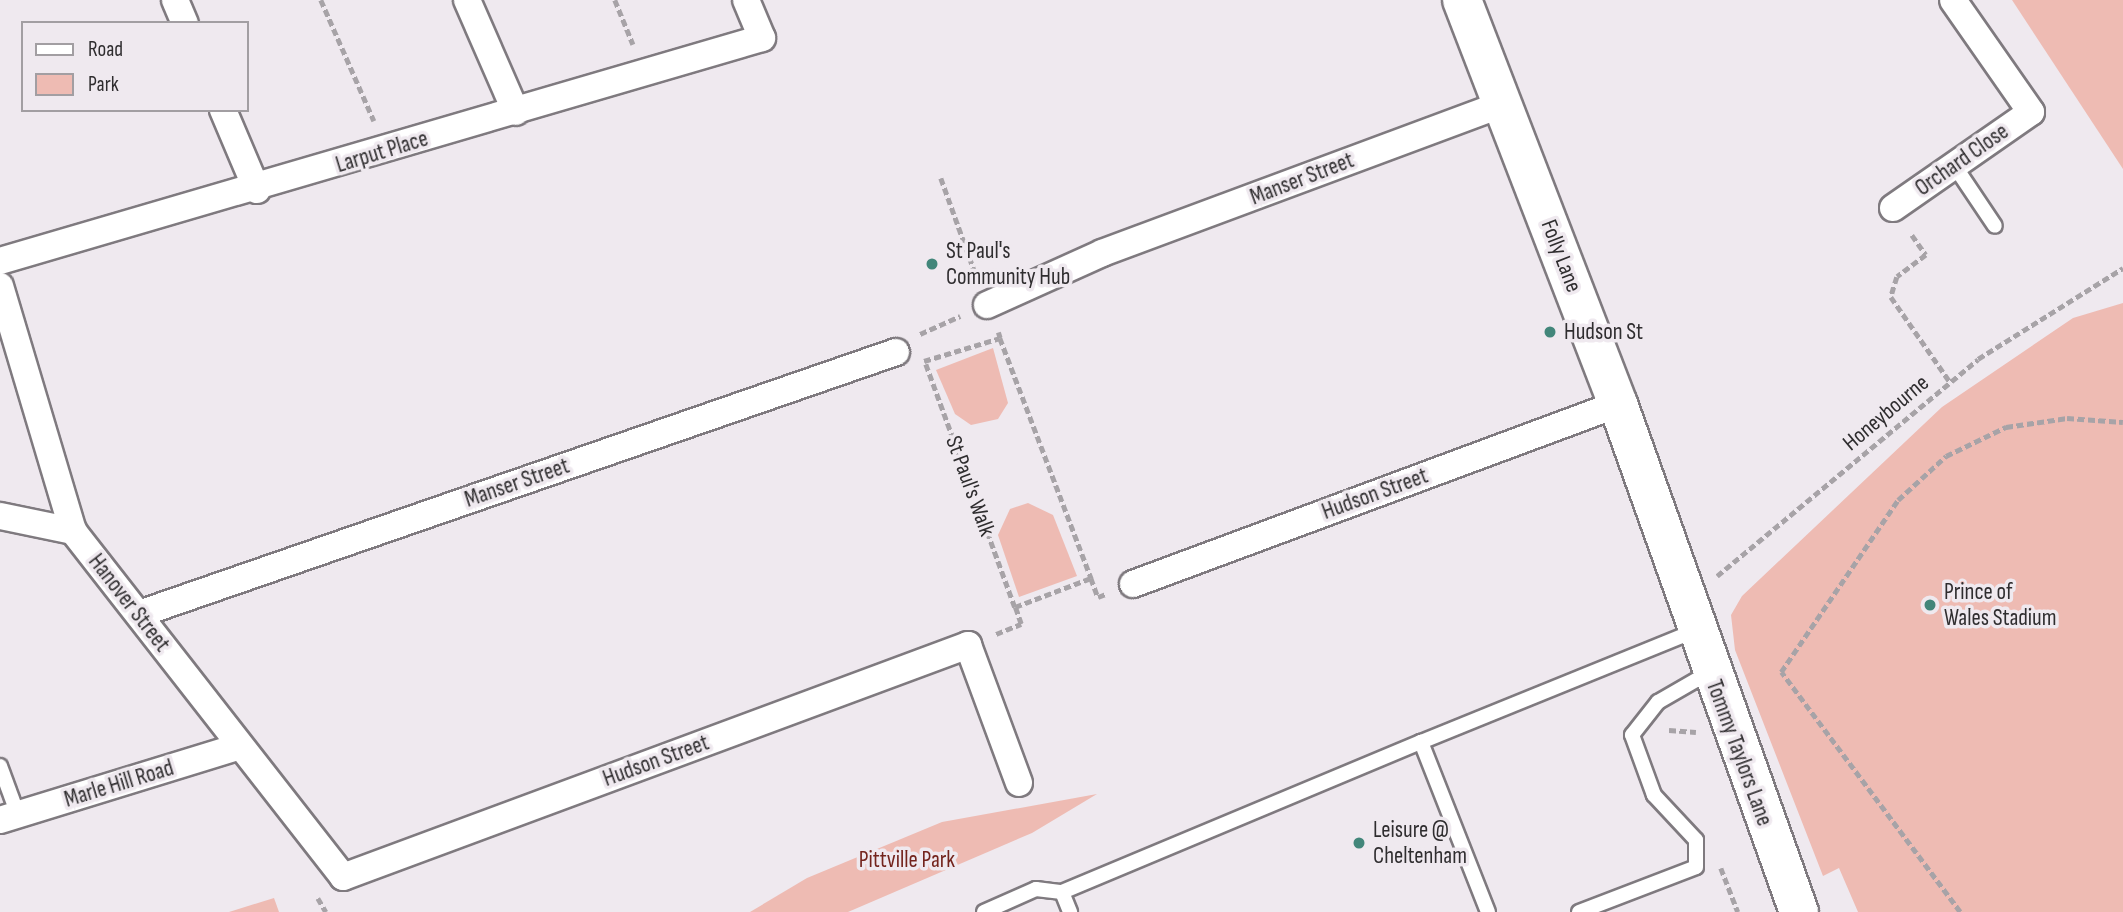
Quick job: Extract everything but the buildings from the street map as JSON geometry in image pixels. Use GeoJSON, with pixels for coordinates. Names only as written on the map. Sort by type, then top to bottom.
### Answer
{"type":"FeatureCollection","features":[{"type":"Feature","properties":{"kind":"street"},"geometry":{"type":"LineString","coordinates":[[175,0],[184,21]]}},
{"type":"Feature","properties":{"kind":"street"},"geometry":{"type":"LineString","coordinates":[[467,0],[516,112]]}},
{"type":"Feature","properties":{"kind":"street","name":"Larput Place"},"geometry":{"type":"LineString","coordinates":[[0,261],[257,190],[762,38],[746,0]]}},
{"type":"Feature","properties":{"kind":"street","name":"Folly Lane"},"geometry":{"type":"LineString","coordinates":[[1462,0],[1618,404],[1680,593]]}},
{"type":"Feature","properties":{"kind":"street","name":"Orchard Close"},"geometry":{"type":"LineString","coordinates":[[1893,208],[2031,112],[1954,0]]}},
{"type":"Feature","properties":{"kind":"street","name":"Manser Street"},"geometry":{"type":"LineString","coordinates":[[987,305],[1102,253],[1502,104]]}},
{"type":"Feature","properties":{"kind":"street"},"geometry":{"type":"LineString","coordinates":[[224,112],[257,190]]}},
{"type":"Feature","properties":{"kind":"street","name":"Hanover Street"},"geometry":{"type":"LineString","coordinates":[[0,286],[73,531],[139,614],[237,747],[343,877]]}},
{"type":"Feature","properties":{"kind":"street","name":"Manser Street"},"geometry":{"type":"LineString","coordinates":[[139,614],[896,352]]}},
{"type":"Feature","properties":{"kind":"street","name":"Hudson Street"},"geometry":{"type":"LineString","coordinates":[[1133,584],[1618,404]]}},
{"type":"Feature","properties":{"kind":"street"},"geometry":{"type":"LineString","coordinates":[[0,516],[73,531]]}},
{"type":"Feature","properties":{"kind":"street","name":"Tommy Taylors Lane"},"geometry":{"type":"LineString","coordinates":[[1680,593],[1799,912]]}},
{"type":"Feature","properties":{"kind":"street"},"geometry":{"type":"LineString","coordinates":[[968,645],[1019,783]]}},
{"type":"Feature","properties":{"kind":"street","name":"Hudson Street"},"geometry":{"type":"LineString","coordinates":[[343,877],[968,645]]}},
{"type":"Feature","properties":{"kind":"street","name":"Marle Hill Road"},"geometry":{"type":"LineString","coordinates":[[9,817],[237,747]]}},
{"type":"Feature","properties":{"kind":"lane"},"geometry":{"type":"LineString","coordinates":[[1954,165],[1995,226]]}},
{"type":"Feature","properties":{"kind":"lane"},"geometry":{"type":"LineString","coordinates":[[984,912],[1036,889],[1062,892],[1694,631]]}},
{"type":"Feature","properties":{"kind":"lane"},"geometry":{"type":"LineString","coordinates":[[1579,912],[1696,867],[1696,840],[1654,795],[1632,735],[1658,702],[1710,672]]}},
{"type":"Feature","properties":{"kind":"lane"},"geometry":{"type":"LineString","coordinates":[[1421,742],[1488,912]]}},
{"type":"Feature","properties":{"kind":"lane"},"geometry":{"type":"LineString","coordinates":[[0,766],[9,817]]}},
{"type":"Feature","properties":{"kind":"lane"},"geometry":{"type":"LineString","coordinates":[[1062,892],[1070,912]]}},
{"type":"Feature","properties":{"kind":"path"},"geometry":{"type":"LineString","coordinates":[[321,0],[387,151]]}},
{"type":"Feature","properties":{"kind":"path"},"geometry":{"type":"LineString","coordinates":[[615,0],[646,74]]}},
{"type":"Feature","properties":{"kind":"path"},"geometry":{"type":"LineString","coordinates":[[942,178],[987,305],[1098,597],[1133,584]]}},
{"type":"Feature","properties":{"kind":"path"},"geometry":{"type":"LineString","coordinates":[[1912,234],[1926,255],[1897,276],[1891,298],[1950,382]]}},
{"type":"Feature","properties":{"kind":"path","name":"Honeybourne"},"geometry":{"type":"LineString","coordinates":[[1680,593],[1752,552],[1950,382],[2123,268]]}},
{"type":"Feature","properties":{"kind":"path"},"geometry":{"type":"LineString","coordinates":[[896,352],[917,335],[987,305]]}},
{"type":"Feature","properties":{"kind":"path"},"geometry":{"type":"LineString","coordinates":[[896,352],[920,354],[926,365],[1000,338]]}},
{"type":"Feature","properties":{"kind":"path","name":"St Paul's Walk"},"geometry":{"type":"LineString","coordinates":[[926,365],[1014,607]]}},
{"type":"Feature","properties":{"kind":"path"},"geometry":{"type":"LineString","coordinates":[[1960,912],[1781,672],[1898,500],[1945,456],[2006,427],[2067,418],[2123,422]]}},
{"type":"Feature","properties":{"kind":"path"},"geometry":{"type":"LineString","coordinates":[[968,645],[1021,624],[1014,607],[1091,578]]}},
{"type":"Feature","properties":{"kind":"green space"},"geometry":{"type":"Polygon","coordinates":[[[2012,0],[2123,0],[2123,169],[2012,0]]]}},
{"type":"Feature","properties":{"kind":"green space","name":"Prince of Wales Stadium"},"geometry":{"type":"Polygon","coordinates":[[[2123,303],[2123,912],[1858,912],[1839,868],[1823,876],[1735,650],[1731,615],[1742,596],[1942,407],[2073,318],[2123,303]]]}},
{"type":"Feature","properties":{"kind":"green space"},"geometry":{"type":"Polygon","coordinates":[[[993,348],[1008,403],[998,419],[971,425],[955,414],[936,370],[993,348]]]}},
{"type":"Feature","properties":{"kind":"green space"},"geometry":{"type":"Polygon","coordinates":[[[1028,503],[1053,515],[1077,576],[1019,597],[998,535],[1010,509],[1028,503]]]}},
{"type":"Feature","properties":{"kind":"green space","name":"Pittville Park"},"geometry":{"type":"Polygon","coordinates":[[[1097,794],[1032,833],[848,912],[750,912],[807,878],[942,822],[1097,794]]]}},
{"type":"Feature","properties":{"kind":"green space"},"geometry":{"type":"Polygon","coordinates":[[[274,898],[279,912],[229,912],[274,898]]]}},
{"type":"Feature","properties":{"kind":"place","name":"St Paul's Community Hub"},"geometry":{"type":"Point","coordinates":[932,264]}},
{"type":"Feature","properties":{"kind":"place","name":"Hudson St"},"geometry":{"type":"Point","coordinates":[1550,332]}},
{"type":"Feature","properties":{"kind":"place","name":"Prince of Wales Stadium"},"geometry":{"type":"Point","coordinates":[1930,605]}},
{"type":"Feature","properties":{"kind":"place","name":"Leisure @ Cheltenham"},"geometry":{"type":"Point","coordinates":[1359,843]}}]}
